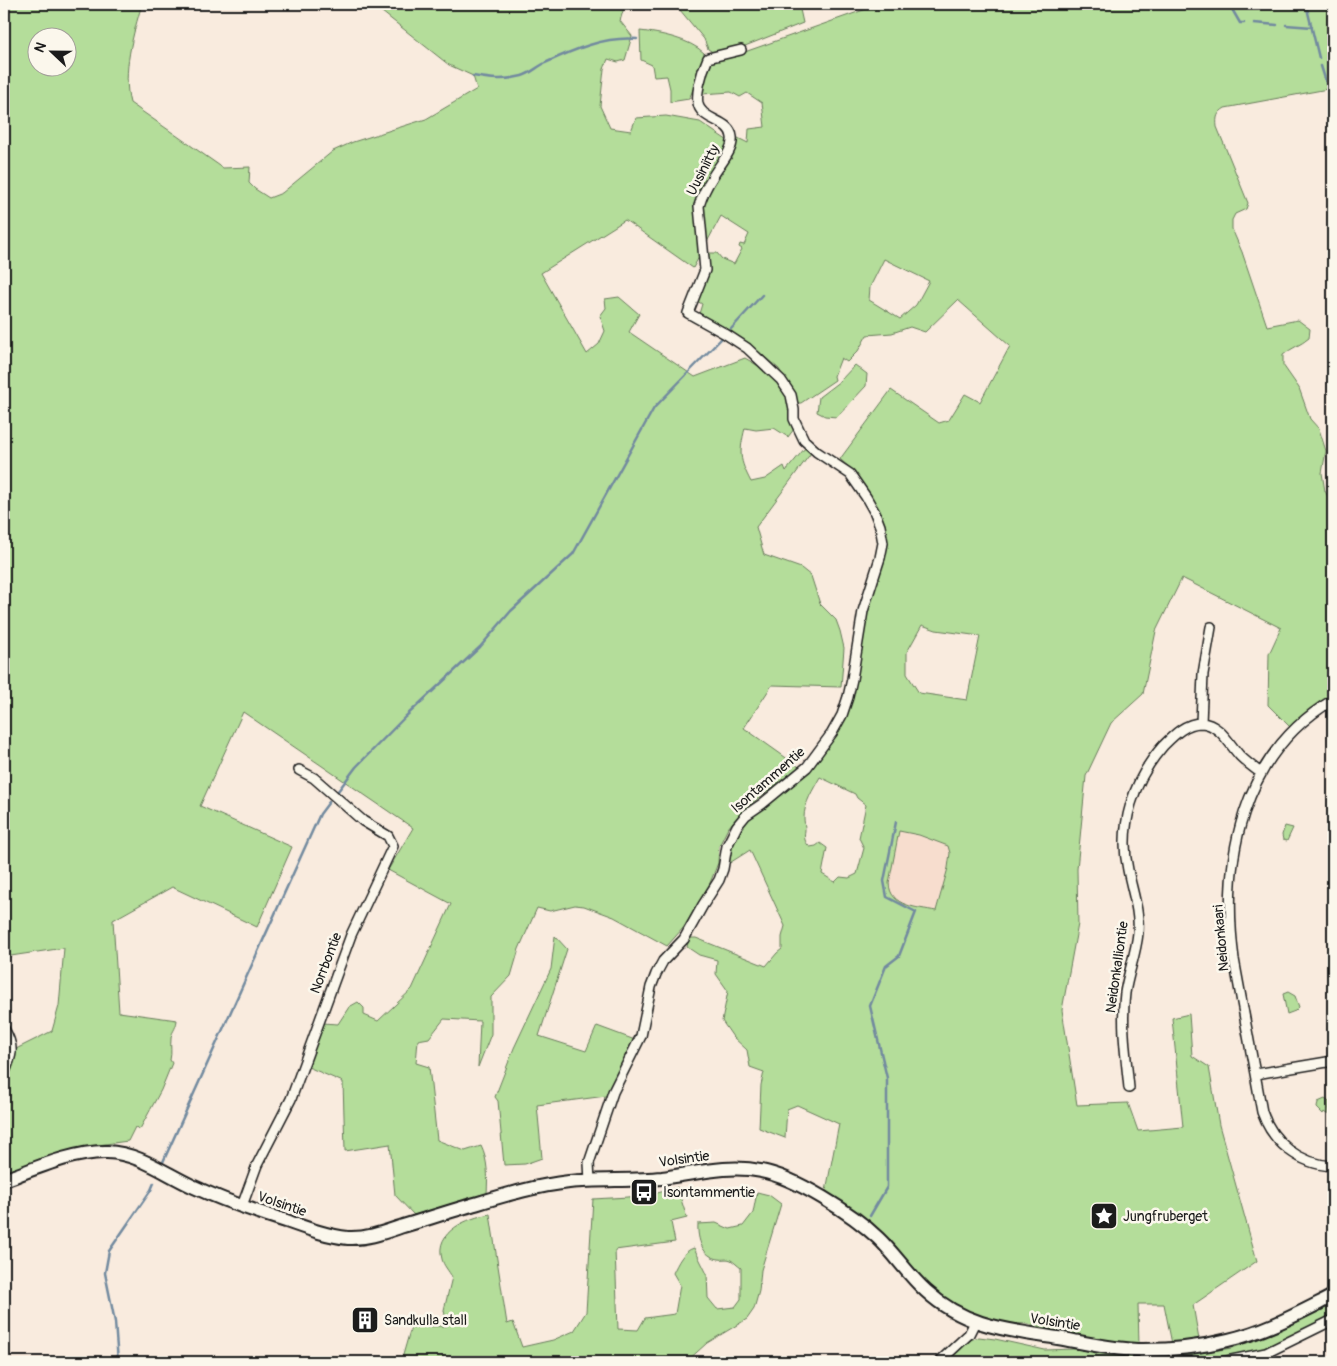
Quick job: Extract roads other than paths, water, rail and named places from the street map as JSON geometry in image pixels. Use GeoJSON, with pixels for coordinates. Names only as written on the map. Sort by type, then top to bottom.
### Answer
{"type":"FeatureCollection","features":[{"type":"Feature","properties":{"kind":"street","name":"Uusiniitty"},"geometry":{"type":"LineString","coordinates":[[688,313],[705,270],[699,206],[711,178],[732,144],[730,131],[701,112],[698,99],[701,80],[708,58],[741,50]]}},
{"type":"Feature","properties":{"kind":"street","name":"Isontammentie"},"geometry":{"type":"LineString","coordinates":[[590,1181],[589,1163],[613,1092],[641,1036],[651,987],[656,974],[663,962],[684,939],[719,880],[727,846],[737,826],[746,815],[807,767],[828,739],[842,715],[852,679],[863,611],[883,543],[875,513],[850,474],[817,452],[804,440],[794,419],[791,395],[781,380],[747,348],[688,313]]}},
{"type":"Feature","properties":{"kind":"street"},"geometry":{"type":"LineString","coordinates":[[1211,627],[1204,674],[1201,723],[1208,724],[1219,730],[1247,763],[1261,773]]}},
{"type":"Feature","properties":{"kind":"street","name":"Neidonkaari"},"geometry":{"type":"LineString","coordinates":[[1333,700],[1304,721],[1290,735],[1261,773],[1240,821],[1231,875],[1234,959],[1265,1121],[1277,1140],[1293,1154],[1312,1162],[1333,1166]]}},
{"type":"Feature","properties":{"kind":"street","name":"Neidonkalliontie"},"geometry":{"type":"LineString","coordinates":[[1129,1088],[1124,1046],[1123,1014],[1138,932],[1136,902],[1125,851],[1127,821],[1136,789],[1154,756],[1182,729],[1192,724],[1201,723]]}},
{"type":"Feature","properties":{"kind":"street","name":"Norrbontie"},"geometry":{"type":"LineString","coordinates":[[242,1206],[257,1166],[291,1099],[351,935],[393,846],[388,836],[363,821],[314,778],[298,770]]}},
{"type":"Feature","properties":{"kind":"street"},"geometry":{"type":"LineString","coordinates":[[4,1029],[8,1036],[11,1050],[10,1060],[4,1074]]}},
{"type":"Feature","properties":{"kind":"street"},"geometry":{"type":"LineString","coordinates":[[1256,1074],[1333,1061]]}},
{"type":"Feature","properties":{"kind":"street","name":"Volsintie"},"geometry":{"type":"LineString","coordinates":[[4,1180],[88,1153],[116,1153],[138,1159],[192,1186],[242,1206],[335,1236],[365,1238],[523,1191],[559,1183],[660,1178],[735,1169],[764,1171],[779,1176],[816,1195],[864,1226],[880,1239],[924,1290],[950,1309],[975,1322],[1010,1330],[1106,1346],[1144,1356],[1206,1345],[1254,1333],[1333,1296]]}},
{"type":"Feature","properties":{"kind":"street"},"geometry":{"type":"LineString","coordinates":[[1222,1362],[1266,1353],[1333,1320]]}},
{"type":"Feature","properties":{"kind":"street"},"geometry":{"type":"LineString","coordinates":[[940,1362],[969,1334],[975,1322]]}},
{"type":"Feature","properties":{"kind":"waterway"},"geometry":{"type":"LineString","coordinates":[[1229,4],[1240,23],[1244,23]]}},
{"type":"Feature","properties":{"kind":"waterway"},"geometry":{"type":"LineString","coordinates":[[1306,4],[1319,58]]}},
{"type":"Feature","properties":{"kind":"waterway"},"geometry":{"type":"LineString","coordinates":[[1254,23],[1277,25]]}},
{"type":"Feature","properties":{"kind":"waterway"},"geometry":{"type":"LineString","coordinates":[[1286,25],[1312,27]]}},
{"type":"Feature","properties":{"kind":"waterway"},"geometry":{"type":"LineString","coordinates":[[473,76],[497,79],[515,78],[525,75],[567,53],[590,45],[613,40],[637,39]]}},
{"type":"Feature","properties":{"kind":"waterway"},"geometry":{"type":"LineString","coordinates":[[1321,66],[1328,88]]}},
{"type":"Feature","properties":{"kind":"waterway"},"geometry":{"type":"LineString","coordinates":[[1331,95],[1333,101]]}},
{"type":"Feature","properties":{"kind":"waterway"},"geometry":{"type":"LineString","coordinates":[[731,329],[762,295]]}},
{"type":"Feature","properties":{"kind":"waterway"},"geometry":{"type":"LineString","coordinates":[[338,791],[356,767],[405,717],[480,647],[511,611],[573,554],[654,408],[721,339]]}},
{"type":"Feature","properties":{"kind":"waterway"},"geometry":{"type":"LineString","coordinates":[[163,1162],[320,814],[329,802]]}},
{"type":"Feature","properties":{"kind":"waterway"},"geometry":{"type":"LineString","coordinates":[[870,1216],[887,1187],[887,1078],[870,1006],[886,966],[899,956],[916,912],[887,897],[884,881],[896,822]]}},
{"type":"Feature","properties":{"kind":"waterway"},"geometry":{"type":"LineString","coordinates":[[118,1362],[115,1322],[105,1273],[109,1251],[154,1183]]}},
{"type":"Feature","properties":{"kind":"place","name":"Isontammentie"},"geometry":{"type":"Point","coordinates":[644,1192]}},
{"type":"Feature","properties":{"kind":"place","name":"Jungfruberget"},"geometry":{"type":"Point","coordinates":[1104,1216]}},
{"type":"Feature","properties":{"kind":"place","name":"Sandkulla stall"},"geometry":{"type":"Point","coordinates":[365,1320]}}]}
